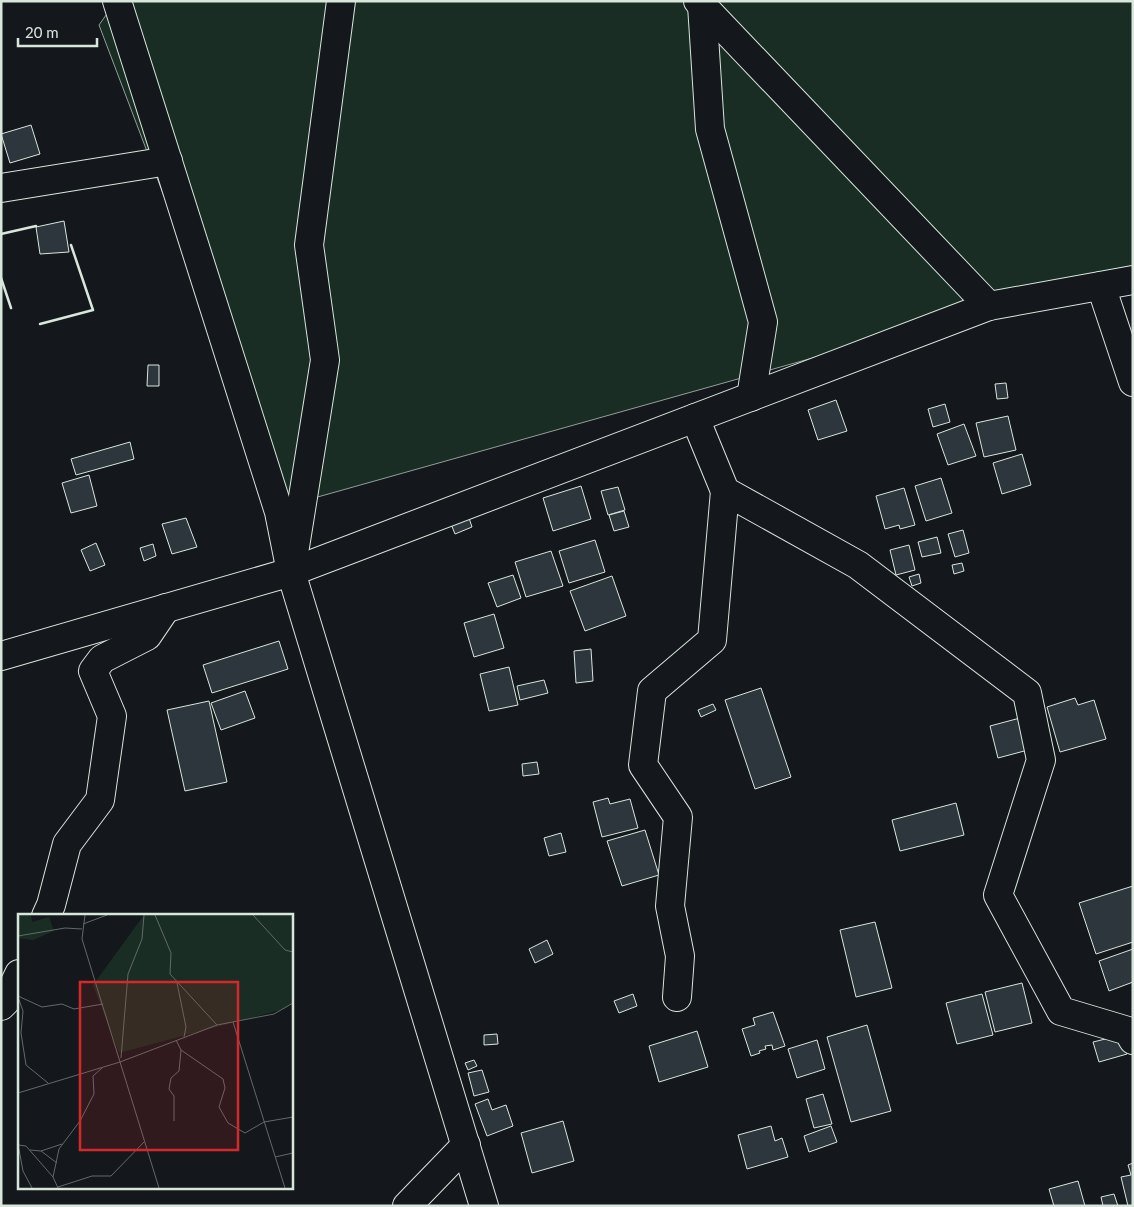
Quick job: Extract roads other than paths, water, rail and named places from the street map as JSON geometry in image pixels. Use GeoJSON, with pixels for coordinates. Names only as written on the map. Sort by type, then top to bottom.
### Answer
{"type":"FeatureCollection","features":[{"type":"Feature","properties":{"kind":"street"},"geometry":{"type":"LineString","coordinates":[[118,1],[279,512],[291,572],[484,1206]]}},
{"type":"Feature","properties":{"kind":"street"},"geometry":{"type":"LineString","coordinates":[[291,572],[324,360],[308,245],[341,1]]}},
{"type":"Feature","properties":{"kind":"street"},"geometry":{"type":"LineString","coordinates":[[700,3],[988,306]]}},
{"type":"Feature","properties":{"kind":"street"},"geometry":{"type":"LineString","coordinates":[[700,3],[710,129],[763,322],[751,397]]}},
{"type":"Feature","properties":{"kind":"street"},"geometry":{"type":"LineString","coordinates":[[1,188],[168,161]]}},
{"type":"Feature","properties":{"kind":"street"},"geometry":{"type":"LineString","coordinates":[[1,656],[291,572],[988,306],[1133,280]]}},
{"type":"Feature","properties":{"kind":"street"},"geometry":{"type":"LineString","coordinates":[[1101,286],[1133,382]]}},
{"type":"Feature","properties":{"kind":"street"},"geometry":{"type":"LineString","coordinates":[[677,997],[680,956],[670,906],[678,817],[643,766],[652,691],[712,640],[725,491],[695,418]]}},
{"type":"Feature","properties":{"kind":"street"},"geometry":{"type":"LineString","coordinates":[[725,491],[858,565],[1026,693],[1041,760],[998,896],[1061,1011],[1128,1031],[1133,1040]]}},
{"type":"Feature","properties":{"kind":"street"},"geometry":{"type":"LineString","coordinates":[[47,914],[68,844],[100,800],[112,716],[93,671],[102,659],[147,636],[166,608]]}},
{"type":"Feature","properties":{"kind":"street"},"geometry":{"type":"LineString","coordinates":[[1,1006],[6,1001],[18,976]]}},
{"type":"Feature","properties":{"kind":"street"},"geometry":{"type":"LineString","coordinates":[[407,1206],[466,1145]]}}]}
